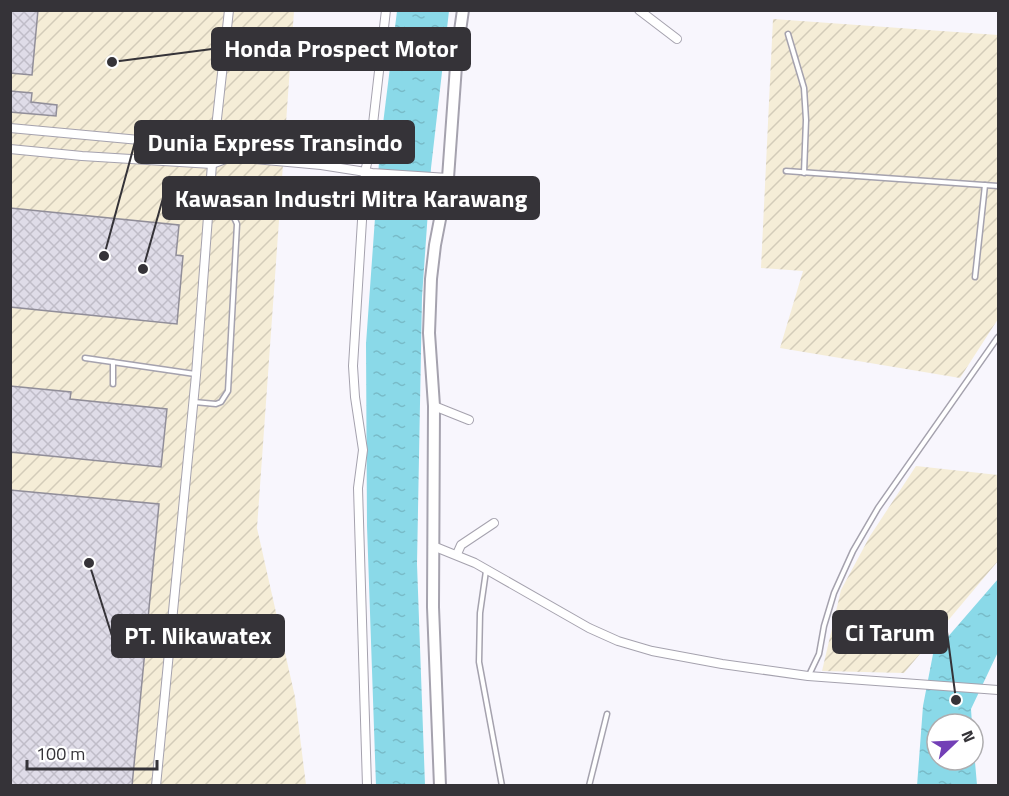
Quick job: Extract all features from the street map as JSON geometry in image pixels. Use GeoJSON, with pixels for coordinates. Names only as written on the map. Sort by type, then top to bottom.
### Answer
{"type":"FeatureCollection","features":[{"type":"Feature","properties":{"kind":"street"},"geometry":{"type":"LineString","coordinates":[[156,786],[196,375],[212,164],[230,10]]}},
{"type":"Feature","properties":{"kind":"street"},"geometry":{"type":"LineString","coordinates":[[367,786],[358,488],[363,450],[353,366],[370,150],[386,10]]}},
{"type":"Feature","properties":{"kind":"street"},"geometry":{"type":"LineString","coordinates":[[440,786],[433,607],[434,406],[429,352],[431,279],[436,236],[448,178],[457,52],[463,10]]}},
{"type":"Feature","properties":{"kind":"street"},"geometry":{"type":"LineString","coordinates":[[639,10],[677,39]]}},
{"type":"Feature","properties":{"kind":"street"},"geometry":{"type":"LineString","coordinates":[[10,128],[214,147],[231,157]]}},
{"type":"Feature","properties":{"kind":"street"},"geometry":{"type":"LineString","coordinates":[[10,149],[212,164],[231,157],[448,178]]}},
{"type":"Feature","properties":{"kind":"street"},"geometry":{"type":"LineString","coordinates":[[434,406],[469,420]]}},
{"type":"Feature","properties":{"kind":"street"},"geometry":{"type":"LineString","coordinates":[[457,554],[461,545],[494,522]]}},
{"type":"Feature","properties":{"kind":"street"},"geometry":{"type":"LineString","coordinates":[[433,546],[457,554],[589,628],[618,641],[652,651],[808,676],[999,690]]}},
{"type":"Feature","properties":{"kind":"lane"},"geometry":{"type":"LineString","coordinates":[[788,34],[804,88],[806,120],[804,173]]}},
{"type":"Feature","properties":{"kind":"lane"},"geometry":{"type":"LineString","coordinates":[[786,171],[999,186]]}},
{"type":"Feature","properties":{"kind":"lane"},"geometry":{"type":"LineString","coordinates":[[975,277],[986,185]]}},
{"type":"Feature","properties":{"kind":"lane"},"geometry":{"type":"LineString","coordinates":[[192,402],[216,404],[222,402],[228,391],[237,224],[235,218],[226,209],[209,205]]}},
{"type":"Feature","properties":{"kind":"lane"},"geometry":{"type":"LineString","coordinates":[[808,676],[819,654],[834,593],[853,551],[878,508],[999,337]]}},
{"type":"Feature","properties":{"kind":"lane"},"geometry":{"type":"LineString","coordinates":[[85,358],[196,375]]}},
{"type":"Feature","properties":{"kind":"lane"},"geometry":{"type":"LineString","coordinates":[[113,362],[113,384]]}},
{"type":"Feature","properties":{"kind":"lane"},"geometry":{"type":"LineString","coordinates":[[486,570],[480,613],[479,662],[502,786]]}},
{"type":"Feature","properties":{"kind":"lane"},"geometry":{"type":"LineString","coordinates":[[589,786],[607,714]]}},
{"type":"Feature","properties":{"kind":"shaded area"},"geometry":{"type":"Polygon","coordinates":[[[10,11],[294,11],[257,528],[295,697],[306,785],[11,785],[10,11]]]}},
{"type":"Feature","properties":{"kind":"shaded area"},"geometry":{"type":"Polygon","coordinates":[[[773,19],[998,35],[998,319],[960,378],[780,348],[803,271],[761,268],[773,19]]]}},
{"type":"Feature","properties":{"kind":"shaded area"},"geometry":{"type":"Polygon","coordinates":[[[916,466],[998,475],[998,561],[904,673],[822,671],[841,590],[870,536],[916,466]]]}},
{"type":"Feature","properties":{"kind":"water"},"geometry":{"type":"Polygon","coordinates":[[[397,11],[449,11],[431,168],[422,297],[417,564],[425,785],[376,786],[367,526],[366,344],[380,148],[397,11]]]}},
{"type":"Feature","properties":{"kind":"water"},"geometry":{"type":"Polygon","coordinates":[[[998,579],[998,652],[971,712],[925,712],[925,772],[976,772],[977,785],[917,786],[923,706],[933,654],[998,579]]]}},
{"type":"Feature","properties":{"kind":"building"},"geometry":{"type":"Polygon","coordinates":[[[10,10],[38,10],[32,75],[10,73],[10,10]]]}},
{"type":"Feature","properties":{"kind":"building"},"geometry":{"type":"Polygon","coordinates":[[[10,91],[32,93],[31,102],[57,105],[56,116],[10,112],[10,91]]]}},
{"type":"Feature","properties":{"kind":"building"},"geometry":{"type":"Polygon","coordinates":[[[10,208],[179,225],[176,255],[183,256],[177,324],[10,307],[10,208]]]}},
{"type":"Feature","properties":{"kind":"building"},"geometry":{"type":"Polygon","coordinates":[[[10,386],[71,392],[70,399],[167,409],[161,467],[10,452],[10,386]]]}},
{"type":"Feature","properties":{"kind":"building"},"geometry":{"type":"Polygon","coordinates":[[[10,490],[159,504],[132,786],[10,786],[10,490]]]}},
{"type":"Feature","properties":{"kind":"place","name":"Honda Prospect Motor"},"geometry":{"type":"Point","coordinates":[112,62]}},
{"type":"Feature","properties":{"kind":"place","name":"Dunia Express Transindo"},"geometry":{"type":"Point","coordinates":[104,256]}},
{"type":"Feature","properties":{"kind":"place","name":"Kawasan Industri Mitra Karawang"},"geometry":{"type":"Point","coordinates":[143,269]}},
{"type":"Feature","properties":{"kind":"place","name":"PT. Nikawatex"},"geometry":{"type":"Point","coordinates":[89,563]}},
{"type":"Feature","properties":{"kind":"place","name":"Ci Tarum"},"geometry":{"type":"Point","coordinates":[956,700]}}]}
